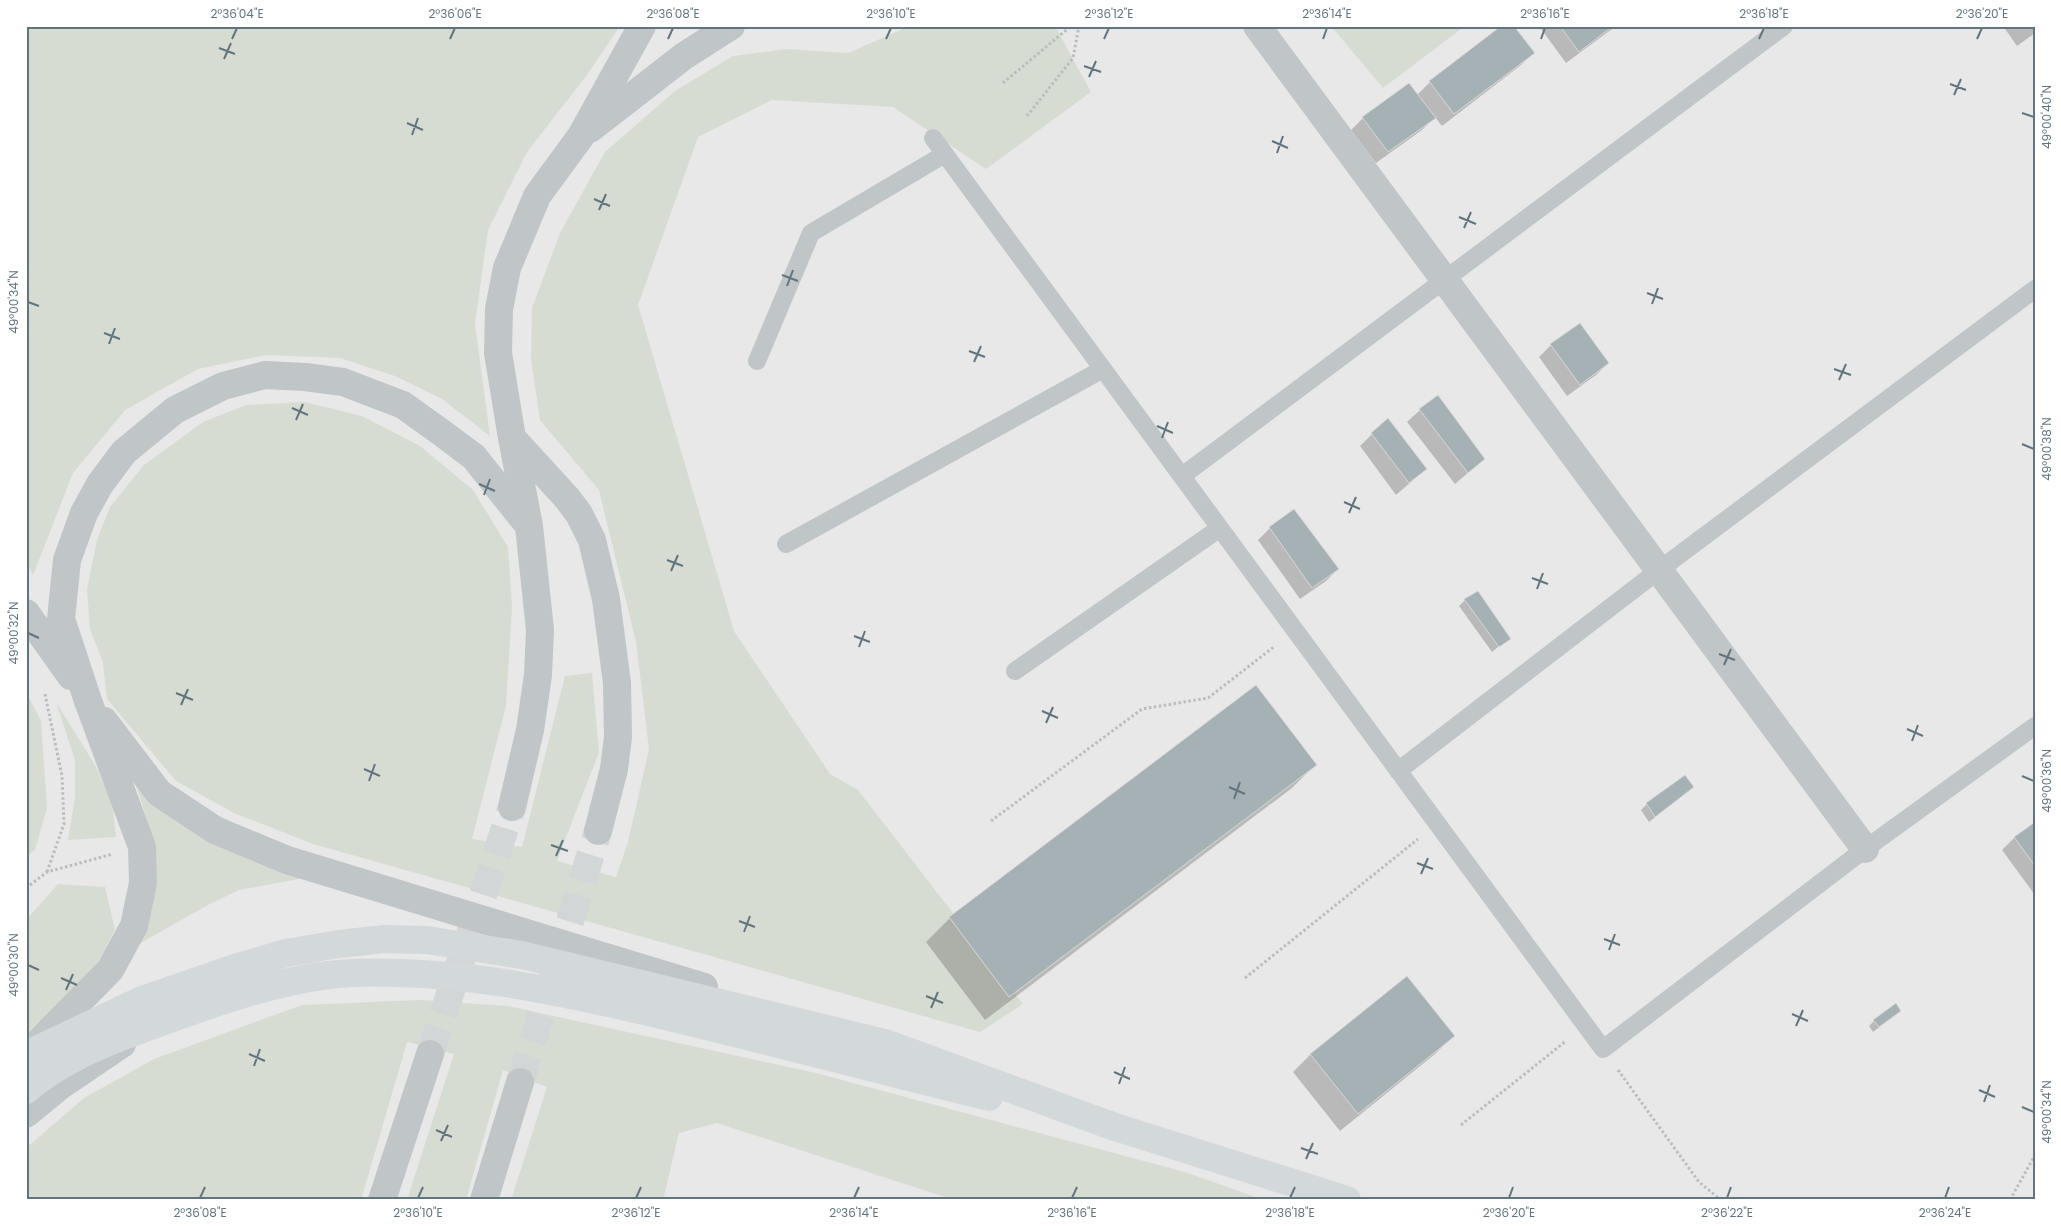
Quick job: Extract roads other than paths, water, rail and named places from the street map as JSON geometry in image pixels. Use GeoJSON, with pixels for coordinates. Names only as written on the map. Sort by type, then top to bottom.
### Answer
{"type":"FeatureCollection","features":[{"type":"Feature","properties":{"kind":"main road"},"geometry":{"type":"LineString","coordinates":[[26,1055],[142,1000],[238,966],[286,953],[384,938],[427,940],[522,955],[885,1043],[1115,1128],[1347,1200]]}},
{"type":"Feature","properties":{"kind":"main road"},"geometry":{"type":"LineString","coordinates":[[26,1090],[38,1080],[88,1052],[148,1026],[238,994],[330,974],[376,972],[482,979],[555,991],[711,1026],[874,1070],[1115,1128]]}},
{"type":"Feature","properties":{"kind":"street"},"geometry":{"type":"LineString","coordinates":[[512,807],[530,730],[538,675],[540,630],[529,526],[498,353],[499,309],[507,268],[537,196],[581,136],[642,26]]}},
{"type":"Feature","properties":{"kind":"street"},"geometry":{"type":"LineString","coordinates":[[581,136],[684,56],[731,26]]}},
{"type":"Feature","properties":{"kind":"street"},"geometry":{"type":"LineString","coordinates":[[1257,26],[1865,849]]}},
{"type":"Feature","properties":{"kind":"street"},"geometry":{"type":"LineString","coordinates":[[26,1055],[110,970],[134,926],[143,883],[142,847],[88,701],[61,619],[67,560],[84,513],[100,484],[124,452],[175,410],[223,386],[265,375],[305,377],[343,382],[403,405],[474,457],[529,526]]}},
{"type":"Feature","properties":{"kind":"street"},"geometry":{"type":"LineString","coordinates":[[512,438],[567,498],[579,514],[592,540],[606,599],[617,683],[618,737],[614,769],[598,831]]}},
{"type":"Feature","properties":{"kind":"street"},"geometry":{"type":"LineString","coordinates":[[26,613],[88,701],[159,793],[215,830],[287,860],[885,1043]]}},
{"type":"Feature","properties":{"kind":"street"},"geometry":{"type":"LineString","coordinates":[[26,1114],[60,1086],[148,1026]]}},
{"type":"Feature","properties":{"kind":"street"},"geometry":{"type":"LineString","coordinates":[[382,1200],[430,1054]]}},
{"type":"Feature","properties":{"kind":"street"},"geometry":{"type":"LineString","coordinates":[[484,1200],[520,1082]]}},
{"type":"Feature","properties":{"kind":"lane"},"geometry":{"type":"LineString","coordinates":[[1182,476],[1444,278],[1784,26]]}},
{"type":"Feature","properties":{"kind":"lane"},"geometry":{"type":"LineString","coordinates":[[933,138],[1603,1049],[1865,849],[2035,726]]}},
{"type":"Feature","properties":{"kind":"lane"},"geometry":{"type":"LineString","coordinates":[[757,361],[811,233],[945,154]]}},
{"type":"Feature","properties":{"kind":"lane"},"geometry":{"type":"LineString","coordinates":[[1398,771],[1659,570],[2035,289]]}},
{"type":"Feature","properties":{"kind":"lane"},"geometry":{"type":"LineString","coordinates":[[786,544],[1103,369]]}},
{"type":"Feature","properties":{"kind":"lane"},"geometry":{"type":"LineString","coordinates":[[1015,671],[1220,528]]}},
{"type":"Feature","properties":{"kind":"tunnel"},"geometry":{"type":"LineString","coordinates":[[430,1054],[512,807]]}},
{"type":"Feature","properties":{"kind":"tunnel"},"geometry":{"type":"LineString","coordinates":[[520,1082],[598,831]]}}]}
